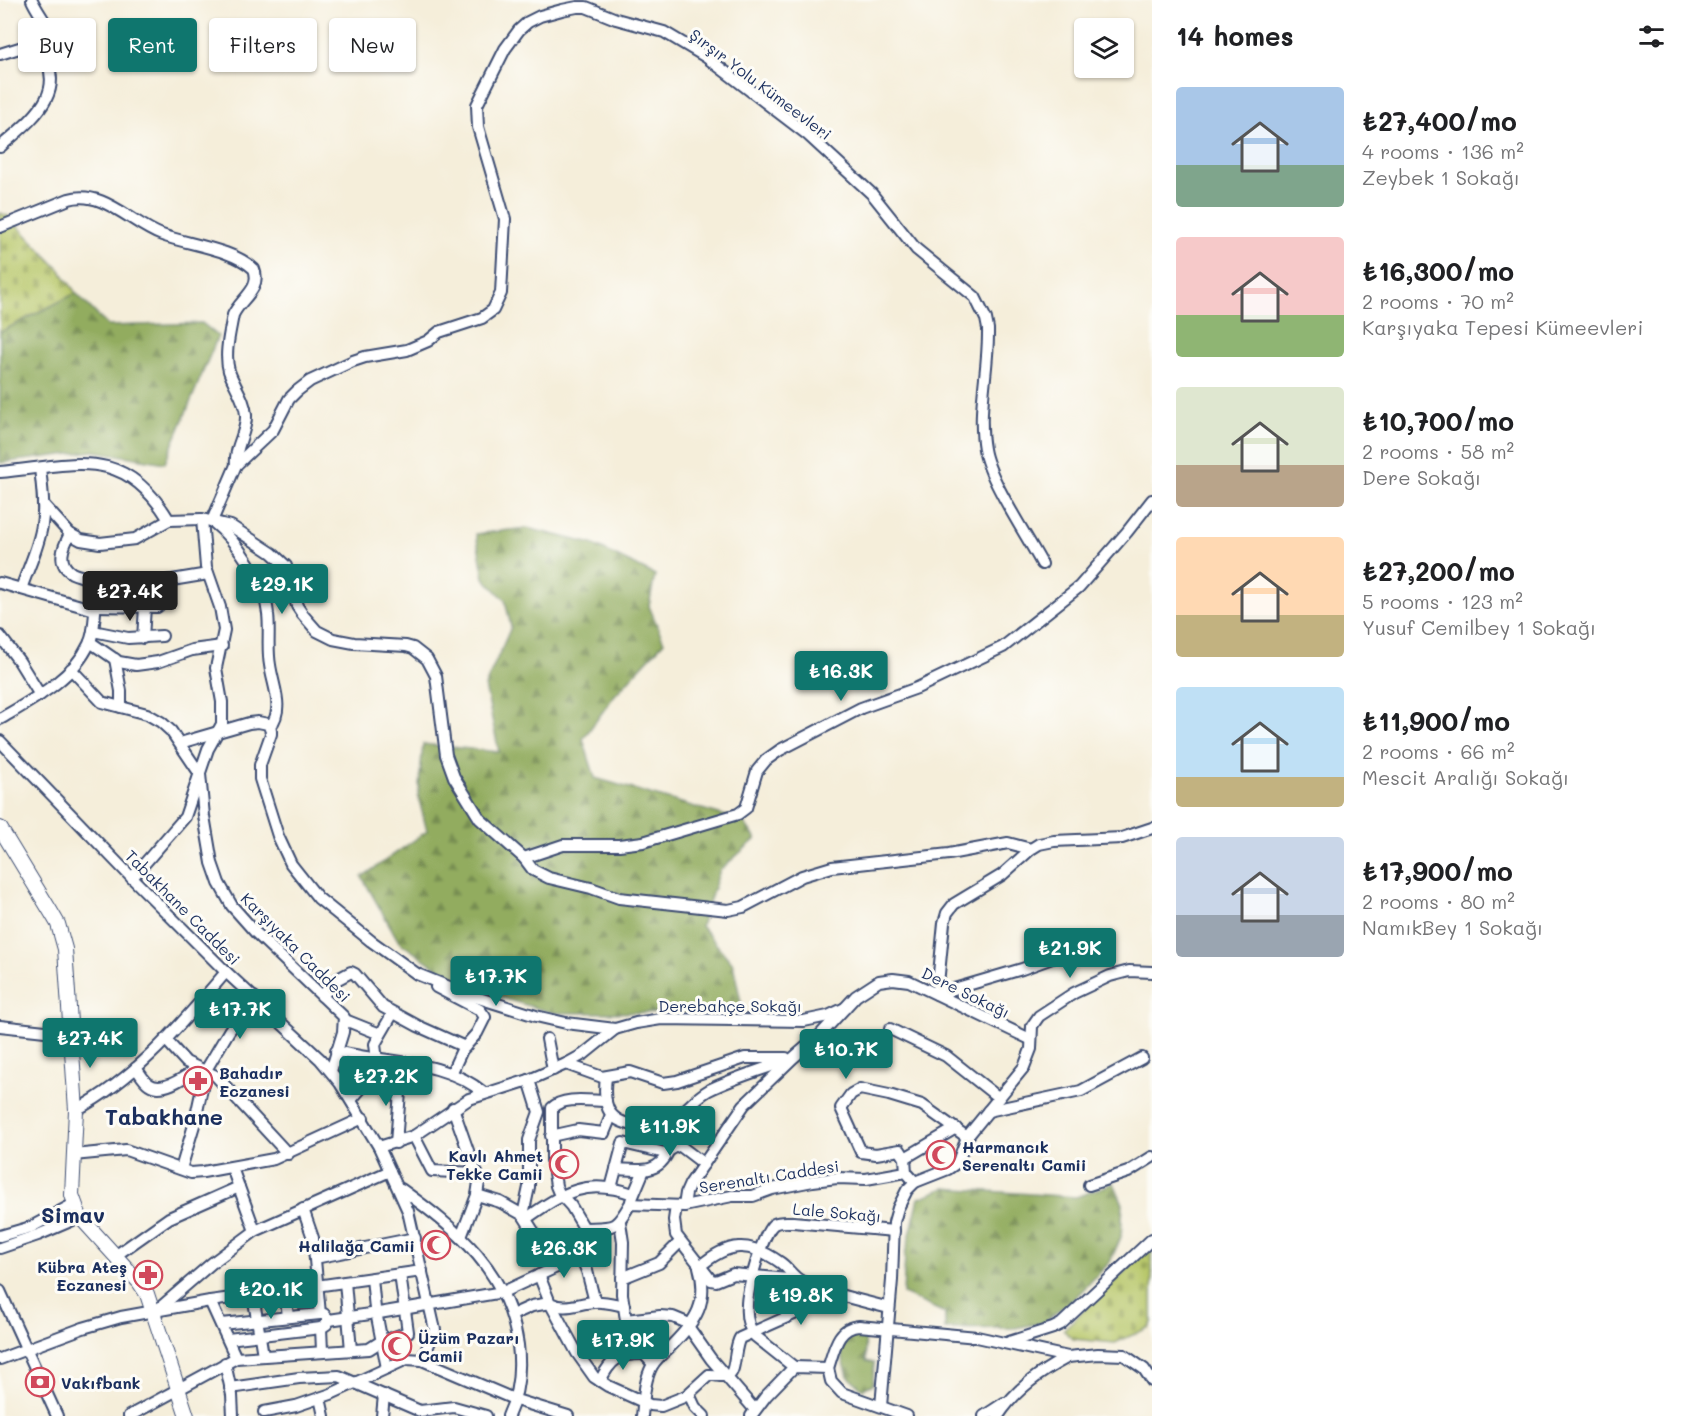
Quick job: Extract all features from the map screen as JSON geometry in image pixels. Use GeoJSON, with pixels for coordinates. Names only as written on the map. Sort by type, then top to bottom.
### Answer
{"type":"FeatureCollection","features":[{"type":"Feature","properties":{"kind":"main road"},"geometry":{"type":"LineString","coordinates":[[0,828],[5,849],[51,912],[62,937],[67,961],[76,1110],[71,1184],[77,1210],[144,1288],[187,1416]]}},
{"type":"Feature","properties":{"kind":"street"},"geometry":{"type":"LineString","coordinates":[[32,0],[42,18]]}},
{"type":"Feature","properties":{"kind":"street","name":"Şırşır Yolu Kümeevleri"},"geometry":{"type":"LineString","coordinates":[[207,520],[236,465],[273,430],[289,399],[310,381],[365,357],[419,346],[439,332],[482,318],[493,310],[501,293],[506,219],[478,127],[477,105],[505,49],[519,30],[528,22],[577,7],[664,32],[720,68],[808,135],[872,194],[906,238],[923,255],[975,297],[986,319],[988,329],[983,421],[986,457],[1000,488],[1042,564]]}},
{"type":"Feature","properties":{"kind":"street"},"geometry":{"type":"LineString","coordinates":[[0,54],[18,49]]}},
{"type":"Feature","properties":{"kind":"street"},"geometry":{"type":"LineString","coordinates":[[0,147],[42,110],[50,87],[49,72]]}},
{"type":"Feature","properties":{"kind":"street","name":"Şırşır Yolu Kümeevleri"},"geometry":{"type":"LineString","coordinates":[[0,227],[78,196],[91,197],[162,235],[232,256],[254,269],[256,280],[253,289],[233,315],[227,359],[246,415],[246,424],[236,450],[236,465]]}},
{"type":"Feature","properties":{"kind":"street"},"geometry":{"type":"LineString","coordinates":[[0,472],[89,463],[110,466],[144,487],[154,497],[169,520]]}},
{"type":"Feature","properties":{"kind":"street"},"geometry":{"type":"LineString","coordinates":[[21,589],[42,525],[40,468]]}},
{"type":"Feature","properties":{"kind":"street"},"geometry":{"type":"LineString","coordinates":[[524,858],[563,845],[643,843],[738,814],[746,808],[757,771],[766,760],[780,750],[861,708],[917,688],[1003,648],[1085,581],[1152,500]]}},
{"type":"Feature","properties":{"kind":"street"},"geometry":{"type":"LineString","coordinates":[[43,504],[70,534],[81,540],[100,543],[128,541],[142,536],[169,520],[207,520],[238,529],[281,560],[289,574],[297,606],[317,631],[333,639],[354,644],[413,648],[427,659],[436,676],[441,730],[446,755],[454,777],[480,819],[540,875],[591,888],[618,898],[729,910],[750,904],[802,876],[832,867],[967,852],[1008,843],[1031,849]]}},
{"type":"Feature","properties":{"kind":"street"},"geometry":{"type":"LineString","coordinates":[[132,878],[185,817],[208,749],[222,724],[222,702],[216,668],[224,630],[223,618],[208,574],[207,520]]}},
{"type":"Feature","properties":{"kind":"street"},"geometry":{"type":"LineString","coordinates":[[207,520],[233,539],[257,580],[266,602],[269,663],[278,708],[276,720],[270,727]]}},
{"type":"Feature","properties":{"kind":"street"},"geometry":{"type":"LineString","coordinates":[[0,719],[40,695],[71,669],[91,637],[95,608],[94,591],[90,580],[70,572],[62,560],[62,551],[70,534]]}},
{"type":"Feature","properties":{"kind":"street"},"geometry":{"type":"LineString","coordinates":[[0,583],[95,608],[145,608],[160,605],[163,585],[166,581],[208,574]]}},
{"type":"Feature","properties":{"kind":"street"},"geometry":{"type":"LineString","coordinates":[[143,638],[145,608]]}},
{"type":"Feature","properties":{"kind":"street"},"geometry":{"type":"LineString","coordinates":[[0,636],[40,695]]}},
{"type":"Feature","properties":{"kind":"street"},"geometry":{"type":"LineString","coordinates":[[91,637],[162,636]]}},
{"type":"Feature","properties":{"kind":"street"},"geometry":{"type":"LineString","coordinates":[[91,637],[115,659],[128,664],[145,665],[192,650],[222,646]]}},
{"type":"Feature","properties":{"kind":"street"},"geometry":{"type":"LineString","coordinates":[[115,659],[122,707]]}},
{"type":"Feature","properties":{"kind":"street"},"geometry":{"type":"LineString","coordinates":[[71,669],[99,699],[154,718],[166,726],[200,774]]}},
{"type":"Feature","properties":{"kind":"street"},"geometry":{"type":"LineString","coordinates":[[180,743],[258,722],[263,722],[270,727],[271,734],[260,765],[260,779],[278,836],[291,864],[318,898],[371,941],[442,992],[483,1013],[484,1022],[465,1047],[451,1074]]}},
{"type":"Feature","properties":{"kind":"street","name":"Tabakhane Caddesi"},"geometry":{"type":"LineString","coordinates":[[2,748],[226,972],[331,1071],[351,1100],[379,1148],[408,1211],[430,1306],[434,1334],[422,1360]]}},
{"type":"Feature","properties":{"kind":"street","name":"Karşıyaka Caddesi"},"geometry":{"type":"LineString","coordinates":[[200,774],[208,842],[215,874],[224,893],[241,917],[342,1014],[345,1020],[331,1071]]}},
{"type":"Feature","properties":{"kind":"street"},"geometry":{"type":"LineString","coordinates":[[1069,952],[1022,969],[937,994],[941,943],[947,913],[954,904],[1002,875],[1031,849],[1054,841],[1122,838],[1152,828]]}},
{"type":"Feature","properties":{"kind":"street"},"geometry":{"type":"LineString","coordinates":[[76,1110],[103,1094],[136,1068],[166,1040],[226,972]]}},
{"type":"Feature","properties":{"kind":"street"},"geometry":{"type":"LineString","coordinates":[[322,996],[336,980],[351,972],[384,1007],[393,1013],[465,1047]]}},
{"type":"Feature","properties":{"kind":"street"},"geometry":{"type":"LineString","coordinates":[[881,1406],[894,1232],[896,1215],[902,1198],[915,1182],[948,1169],[958,1162],[967,1137],[1024,1067],[1031,1049],[1032,1026],[1039,1016],[1074,993],[1120,973],[1152,972]]}},
{"type":"Feature","properties":{"kind":"street"},"geometry":{"type":"LineString","coordinates":[[417,974],[480,999],[536,1016],[566,1023],[615,1029]]}},
{"type":"Feature","properties":{"kind":"street","name":"Dere Sokağı"},"geometry":{"type":"LineString","coordinates":[[680,1206],[687,1188],[744,1105],[821,1034],[844,1008],[867,987],[879,981],[893,979],[909,981],[1030,1039]]}},
{"type":"Feature","properties":{"kind":"street"},"geometry":{"type":"LineString","coordinates":[[181,1169],[194,1125],[202,1069],[254,997]]}},
{"type":"Feature","properties":{"kind":"street","name":"Derebahçe Sokağı"},"geometry":{"type":"LineString","coordinates":[[615,1029],[661,1019],[804,1021],[828,1016],[844,1008]]}},
{"type":"Feature","properties":{"kind":"street"},"geometry":{"type":"LineString","coordinates":[[393,1013],[375,1044],[378,1069],[400,1092],[396,1143]]}},
{"type":"Feature","properties":{"kind":"street"},"geometry":{"type":"LineString","coordinates":[[345,1020],[380,1034]]}},
{"type":"Feature","properties":{"kind":"street"},"geometry":{"type":"LineString","coordinates":[[0,1026],[72,1034]]}},
{"type":"Feature","properties":{"kind":"street"},"geometry":{"type":"LineString","coordinates":[[379,1148],[414,1136],[453,1108],[484,1093],[529,1080],[566,1064],[584,1054],[615,1029]]}},
{"type":"Feature","properties":{"kind":"street"},"geometry":{"type":"LineString","coordinates":[[890,1029],[946,1056],[999,1098]]}},
{"type":"Feature","properties":{"kind":"street"},"geometry":{"type":"LineString","coordinates":[[547,1039],[553,1070]]}},
{"type":"Feature","properties":{"kind":"street"},"geometry":{"type":"LineString","coordinates":[[166,1040],[181,1058],[216,1076],[229,1088],[288,1154]]}},
{"type":"Feature","properties":{"kind":"street"},"geometry":{"type":"LineString","coordinates":[[336,1051],[361,1057],[414,1062],[470,1082],[484,1093]]}},
{"type":"Feature","properties":{"kind":"street"},"geometry":{"type":"LineString","coordinates":[[566,1064],[581,1071],[606,1077],[630,1071],[659,1082],[669,1083],[746,1058],[793,1058]]}},
{"type":"Feature","properties":{"kind":"street"},"geometry":{"type":"LineString","coordinates":[[611,1116],[629,1125],[667,1124],[707,1092],[793,1058]]}},
{"type":"Feature","properties":{"kind":"street"},"geometry":{"type":"LineString","coordinates":[[988,1111],[1081,1091],[1142,1058]]}},
{"type":"Feature","properties":{"kind":"street"},"geometry":{"type":"LineString","coordinates":[[136,1068],[147,1083],[159,1086],[176,1082],[202,1069]]}},
{"type":"Feature","properties":{"kind":"street"},"geometry":{"type":"LineString","coordinates":[[351,1100],[378,1069]]}},
{"type":"Feature","properties":{"kind":"street"},"geometry":{"type":"LineString","coordinates":[[551,1136],[578,1130],[604,1132],[611,1116],[606,1101],[606,1077]]}},
{"type":"Feature","properties":{"kind":"street"},"geometry":{"type":"LineString","coordinates":[[525,1216],[530,1188],[529,1140],[538,1116],[538,1106],[529,1080]]}},
{"type":"Feature","properties":{"kind":"street"},"geometry":{"type":"LineString","coordinates":[[915,1182],[906,1172],[905,1158],[900,1150],[876,1154],[861,1152],[841,1108],[851,1094],[860,1089],[910,1101],[930,1110],[967,1137]]}},
{"type":"Feature","properties":{"kind":"street"},"geometry":{"type":"LineString","coordinates":[[538,1116],[556,1104],[571,1101],[606,1101]]}},
{"type":"Feature","properties":{"kind":"street"},"geometry":{"type":"LineString","coordinates":[[453,1108],[477,1173],[479,1188],[461,1237]]}},
{"type":"Feature","properties":{"kind":"street"},"geometry":{"type":"LineString","coordinates":[[552,1108],[551,1136],[557,1190],[585,1228]]}},
{"type":"Feature","properties":{"kind":"street"},"geometry":{"type":"LineString","coordinates":[[73,1155],[126,1150],[191,1173],[203,1173],[263,1162],[288,1154],[363,1118]]}},
{"type":"Feature","properties":{"kind":"street"},"geometry":{"type":"LineString","coordinates":[[667,1124],[679,1145],[704,1164]]}},
{"type":"Feature","properties":{"kind":"street"},"geometry":{"type":"LineString","coordinates":[[611,1188],[629,1125]]}},
{"type":"Feature","properties":{"kind":"street"},"geometry":{"type":"LineString","coordinates":[[905,1158],[956,1128]]}},
{"type":"Feature","properties":{"kind":"street"},"geometry":{"type":"LineString","coordinates":[[414,1136],[432,1171],[477,1173]]}},
{"type":"Feature","properties":{"kind":"street"},"geometry":{"type":"LineString","coordinates":[[623,1143],[662,1153],[679,1145]]}},
{"type":"Feature","properties":{"kind":"street"},"geometry":{"type":"LineString","coordinates":[[616,1169],[644,1170],[660,1166],[668,1152]]}},
{"type":"Feature","properties":{"kind":"street"},"geometry":{"type":"LineString","coordinates":[[1089,1185],[1128,1172],[1152,1157]]}},
{"type":"Feature","properties":{"kind":"street"},"geometry":{"type":"LineString","coordinates":[[232,1168],[255,1231]]}},
{"type":"Feature","properties":{"kind":"street"},"geometry":{"type":"LineString","coordinates":[[585,1228],[611,1227],[620,1222],[644,1170]]}},
{"type":"Feature","properties":{"kind":"street"},"geometry":{"type":"LineString","coordinates":[[154,1313],[212,1263],[255,1231],[390,1171]]}},
{"type":"Feature","properties":{"kind":"street","name":"Serenaltı Caddesi"},"geometry":{"type":"LineString","coordinates":[[525,1216],[574,1190],[586,1187],[611,1188],[632,1199],[680,1206],[732,1196],[753,1196],[772,1189],[813,1181],[837,1178],[866,1179],[906,1172]]}},
{"type":"Feature","properties":{"kind":"street"},"geometry":{"type":"LineString","coordinates":[[115,1256],[169,1218],[239,1187]]}},
{"type":"Feature","properties":{"kind":"street"},"geometry":{"type":"LineString","coordinates":[[398,1187],[461,1237],[480,1258],[503,1292],[512,1315],[519,1363],[516,1400],[508,1416]]}},
{"type":"Feature","properties":{"kind":"street"},"geometry":{"type":"LineString","coordinates":[[477,1195],[500,1202],[525,1216],[556,1267]]}},
{"type":"Feature","properties":{"kind":"street"},"geometry":{"type":"LineString","coordinates":[[680,1206],[674,1228],[680,1242],[713,1281],[733,1274],[799,1280],[850,1298],[889,1308]]}},
{"type":"Feature","properties":{"kind":"street"},"geometry":{"type":"LineString","coordinates":[[303,1209],[313,1238],[323,1320],[322,1352]]}},
{"type":"Feature","properties":{"kind":"street"},"geometry":{"type":"LineString","coordinates":[[0,1236],[77,1210]]}},
{"type":"Feature","properties":{"kind":"street"},"geometry":{"type":"LineString","coordinates":[[0,1248],[31,1238],[77,1210]]}},
{"type":"Feature","properties":{"kind":"street"},"geometry":{"type":"LineString","coordinates":[[620,1222],[626,1320],[634,1341],[653,1364]]}},
{"type":"Feature","properties":{"kind":"street","name":"Lale Sokağı"},"geometry":{"type":"LineString","coordinates":[[760,1252],[766,1234],[778,1223],[793,1222],[894,1232]]}},
{"type":"Feature","properties":{"kind":"street"},"geometry":{"type":"LineString","coordinates":[[585,1228],[581,1235],[579,1252],[587,1270],[595,1302]]}},
{"type":"Feature","properties":{"kind":"street"},"geometry":{"type":"LineString","coordinates":[[315,1258],[415,1238]]}},
{"type":"Feature","properties":{"kind":"street"},"geometry":{"type":"LineString","coordinates":[[1007,1342],[1061,1324],[1152,1239]]}},
{"type":"Feature","properties":{"kind":"street"},"geometry":{"type":"LineString","coordinates":[[622,1278],[659,1263],[680,1242]]}},
{"type":"Feature","properties":{"kind":"street"},"geometry":{"type":"LineString","coordinates":[[539,1275],[550,1303],[587,1368],[600,1381],[650,1405],[661,1406],[689,1394],[709,1375],[726,1376],[733,1371],[736,1343],[740,1338],[794,1314],[798,1302],[799,1280],[781,1263],[760,1252],[740,1245],[729,1247],[699,1267]]}},
{"type":"Feature","properties":{"kind":"street"},"geometry":{"type":"LineString","coordinates":[[221,1324],[288,1317],[323,1320],[406,1310],[503,1292],[574,1258],[579,1252]]}},
{"type":"Feature","properties":{"kind":"street"},"geometry":{"type":"LineString","coordinates":[[760,1252],[747,1307],[751,1332],[794,1367],[828,1368]]}},
{"type":"Feature","properties":{"kind":"street"},"geometry":{"type":"LineString","coordinates":[[642,1416],[647,1378],[653,1364],[697,1315],[702,1299],[699,1267]]}},
{"type":"Feature","properties":{"kind":"street"},"geometry":{"type":"LineString","coordinates":[[0,1359],[104,1321],[210,1301],[422,1271]]}},
{"type":"Feature","properties":{"kind":"street"},"geometry":{"type":"LineString","coordinates":[[129,1416],[236,1358],[373,1348],[380,1342],[408,1332],[400,1274]]}},
{"type":"Feature","properties":{"kind":"street"},"geometry":{"type":"LineString","coordinates":[[372,1278],[375,1313],[387,1368]]}},
{"type":"Feature","properties":{"kind":"street"},"geometry":{"type":"LineString","coordinates":[[345,1282],[351,1350]]}},
{"type":"Feature","properties":{"kind":"street"},"geometry":{"type":"LineString","coordinates":[[285,1290],[288,1317]]}},
{"type":"Feature","properties":{"kind":"street"},"geometry":{"type":"LineString","coordinates":[[0,1291],[57,1416]]}},
{"type":"Feature","properties":{"kind":"street"},"geometry":{"type":"LineString","coordinates":[[253,1295],[262,1355]]}},
{"type":"Feature","properties":{"kind":"street"},"geometry":{"type":"LineString","coordinates":[[210,1301],[236,1358]]}},
{"type":"Feature","properties":{"kind":"street"},"geometry":{"type":"LineString","coordinates":[[512,1315],[532,1306],[550,1303],[561,1308],[595,1302],[624,1306]]}},
{"type":"Feature","properties":{"kind":"street"},"geometry":{"type":"LineString","coordinates":[[626,1320],[660,1316],[681,1319],[689,1326],[711,1359],[753,1413],[794,1367]]}},
{"type":"Feature","properties":{"kind":"street"},"geometry":{"type":"LineString","coordinates":[[228,1339],[291,1332],[323,1320]]}},
{"type":"Feature","properties":{"kind":"street"},"geometry":{"type":"LineString","coordinates":[[907,1416],[842,1394],[831,1381],[828,1368],[839,1339],[848,1328],[859,1326],[978,1336],[1068,1357],[1098,1354],[1124,1356],[1144,1369],[1152,1380]]}},
{"type":"Feature","properties":{"kind":"street"},"geometry":{"type":"LineString","coordinates":[[291,1332],[294,1353]]}},
{"type":"Feature","properties":{"kind":"street"},"geometry":{"type":"LineString","coordinates":[[600,1381],[607,1367],[616,1358],[629,1354],[643,1354]]}},
{"type":"Feature","properties":{"kind":"street"},"geometry":{"type":"LineString","coordinates":[[998,1416],[1012,1398],[1033,1378],[1068,1357]]}},
{"type":"Feature","properties":{"kind":"street"},"geometry":{"type":"LineString","coordinates":[[264,1412],[283,1410],[320,1398],[407,1359],[422,1360],[516,1400],[568,1416]]}},
{"type":"Feature","properties":{"kind":"street"},"geometry":{"type":"LineString","coordinates":[[225,1363],[233,1416]]}},
{"type":"Feature","properties":{"kind":"street"},"geometry":{"type":"LineString","coordinates":[[230,1389],[314,1376],[339,1376],[420,1411],[454,1407],[486,1416]]}},
{"type":"Feature","properties":{"kind":"street"},"geometry":{"type":"LineString","coordinates":[[689,1394],[695,1407],[704,1416]]}},
{"type":"Feature","properties":{"kind":"street"},"geometry":{"type":"LineString","coordinates":[[382,1416],[384,1395]]}},
{"type":"Feature","properties":{"kind":"street"},"geometry":{"type":"LineString","coordinates":[[320,1398],[324,1416]]}},
{"type":"Feature","properties":{"kind":"street"},"geometry":{"type":"LineString","coordinates":[[984,1416],[1012,1398]]}},
{"type":"Feature","properties":{"kind":"green space"},"geometry":{"type":"Polygon","coordinates":[[[0,213],[8,216],[60,270],[76,293],[0,332],[0,213]]]}},
{"type":"Feature","properties":{"kind":"green space"},"geometry":{"type":"Polygon","coordinates":[[[76,293],[108,326],[202,323],[218,336],[165,463],[94,451],[0,463],[0,332],[76,293]]]}},
{"type":"Feature","properties":{"kind":"green space"},"geometry":{"type":"Polygon","coordinates":[[[527,528],[592,544],[655,575],[649,606],[664,642],[614,696],[583,739],[595,778],[743,821],[756,839],[720,870],[701,926],[733,964],[743,1012],[553,1013],[465,987],[399,942],[362,877],[427,831],[418,796],[423,744],[499,752],[485,686],[511,627],[505,600],[484,578],[476,534],[527,528]]]}},
{"type":"Feature","properties":{"kind":"green space"},"geometry":{"type":"Polygon","coordinates":[[[1114,1183],[1123,1204],[1121,1237],[1110,1262],[1076,1297],[1043,1323],[1015,1328],[945,1329],[945,1313],[903,1294],[905,1255],[919,1198],[944,1188],[1076,1197],[1114,1183]]]}},
{"type":"Feature","properties":{"kind":"green space"},"geometry":{"type":"Polygon","coordinates":[[[1152,1246],[1152,1323],[1148,1328],[1115,1343],[1073,1339],[1063,1330],[1152,1246]]]}},
{"type":"Feature","properties":{"kind":"green space"},"geometry":{"type":"Polygon","coordinates":[[[856,1330],[865,1334],[866,1361],[874,1363],[873,1384],[863,1389],[848,1376],[841,1353],[847,1334],[856,1330]]]}},
{"type":"Feature","properties":{"kind":"place","name":"Bahadır Eczanesi"},"geometry":{"type":"Point","coordinates":[198,1081]}},
{"type":"Feature","properties":{"kind":"place","name":"Harmancık Serenaltı Camii"},"geometry":{"type":"Point","coordinates":[941,1155]}},
{"type":"Feature","properties":{"kind":"place","name":"Kavlı Ahmet Tekke Camii"},"geometry":{"type":"Point","coordinates":[564,1164]}},
{"type":"Feature","properties":{"kind":"place","name":"Halilağa Camii"},"geometry":{"type":"Point","coordinates":[436,1245]}},
{"type":"Feature","properties":{"kind":"place","name":"Kübra Ateş Eczanesi"},"geometry":{"type":"Point","coordinates":[148,1275]}},
{"type":"Feature","properties":{"kind":"place","name":"Üzüm Pazarı Camii"},"geometry":{"type":"Point","coordinates":[397,1346]}},
{"type":"Feature","properties":{"kind":"place","name":"Vakıfbank"},"geometry":{"type":"Point","coordinates":[40,1382]}},
{"type":"Feature","properties":{"kind":"district","name":"Tabakhane"},"geometry":{"type":"Point","coordinates":[164,1116]}},
{"type":"Feature","properties":{"kind":"district","name":"Simav"},"geometry":{"type":"Point","coordinates":[73,1214]}}]}
